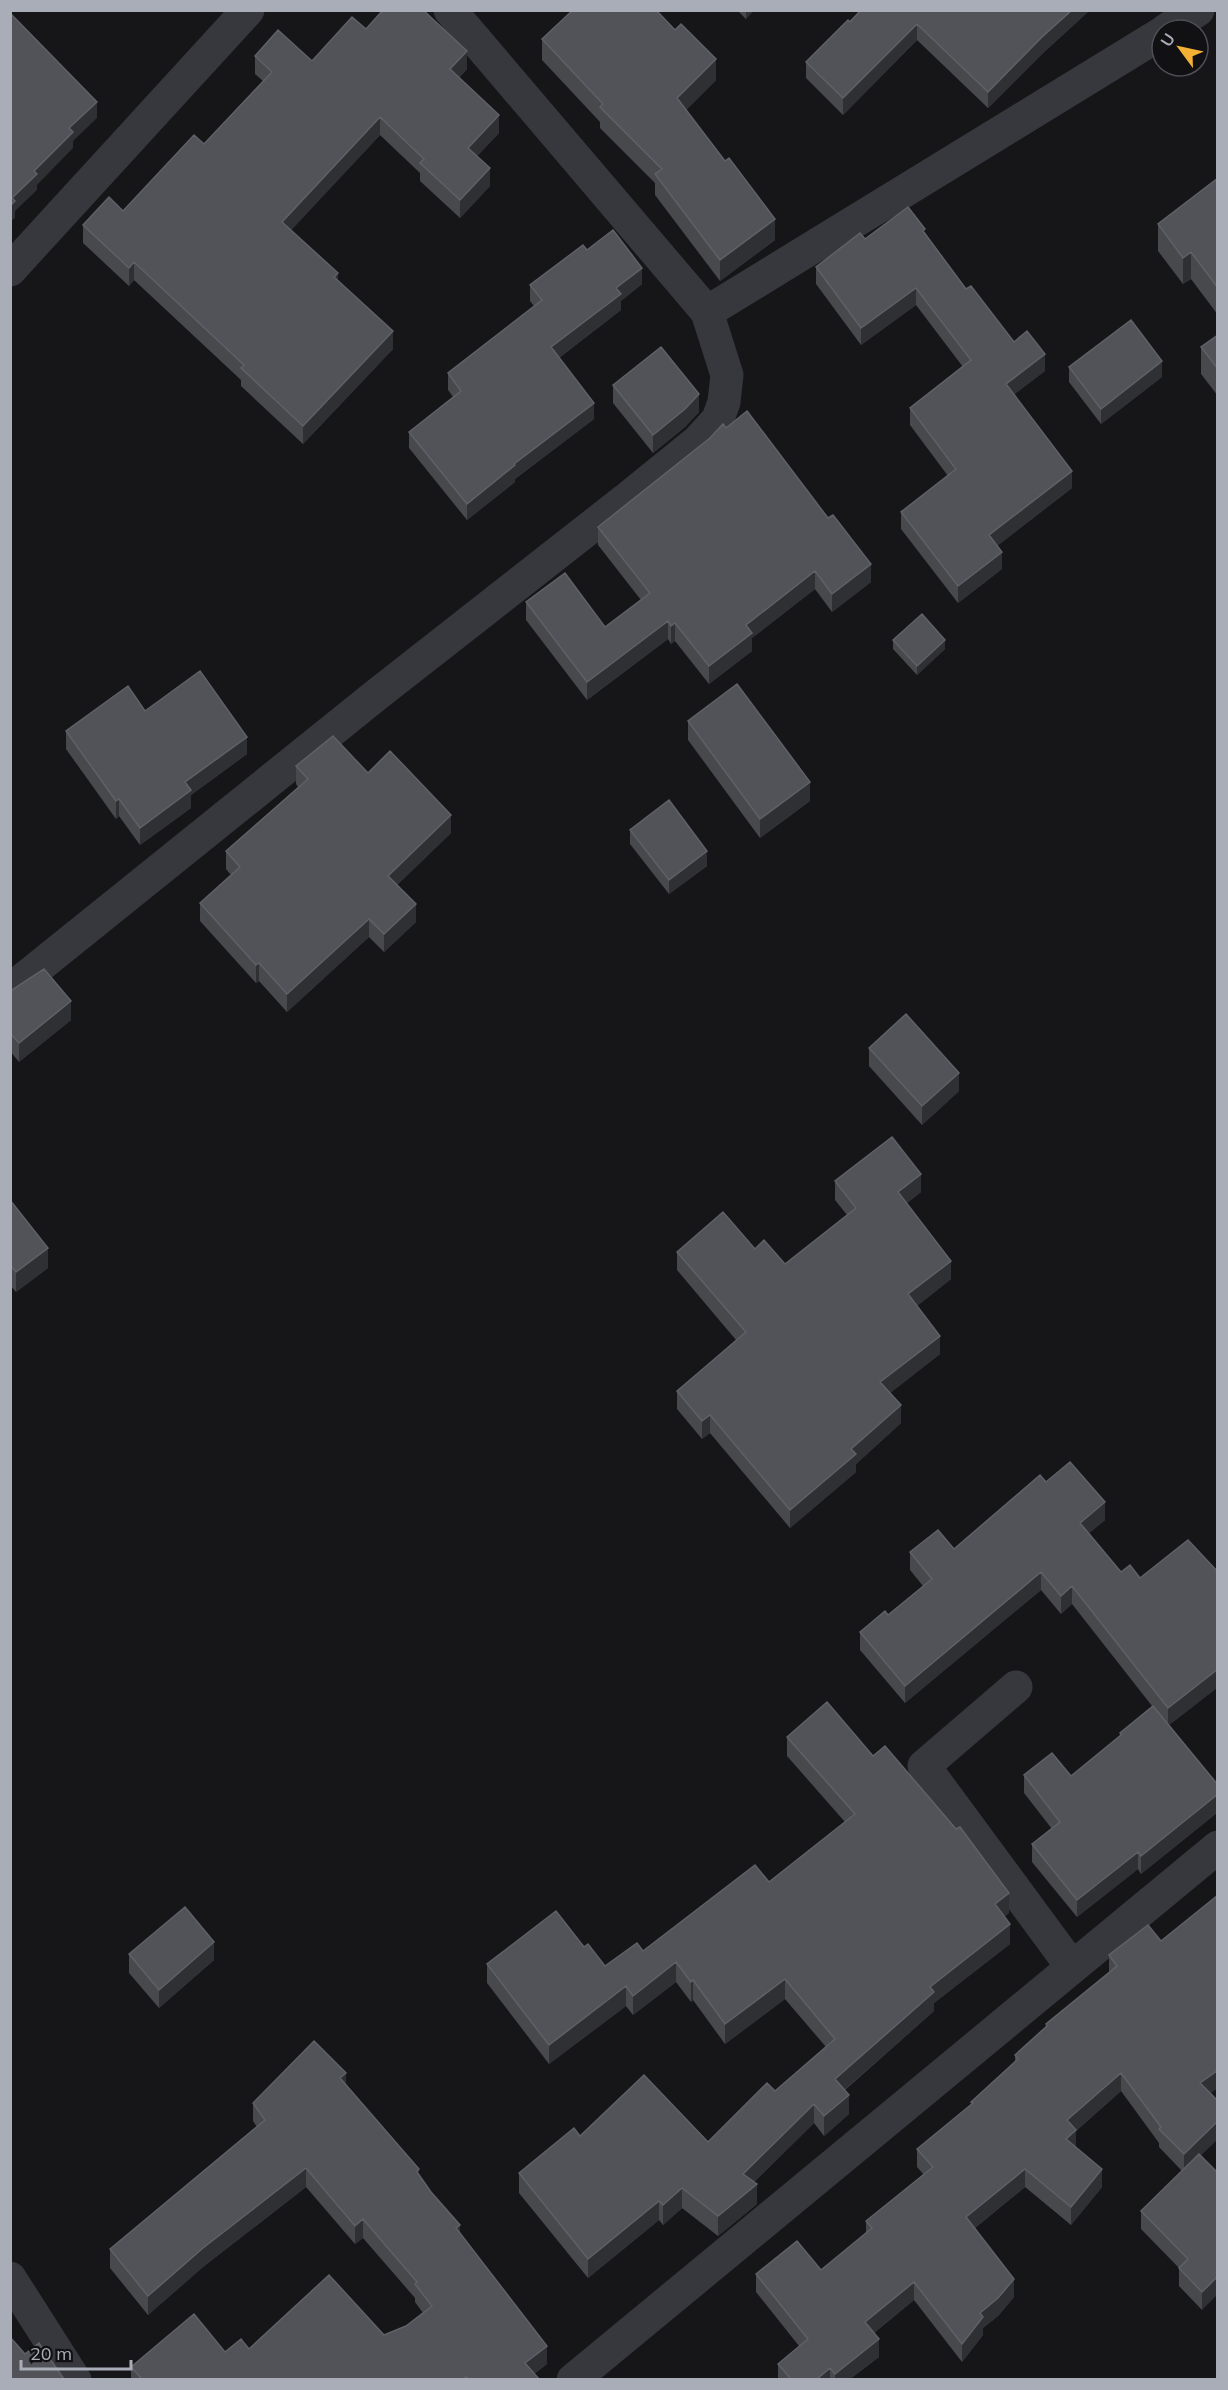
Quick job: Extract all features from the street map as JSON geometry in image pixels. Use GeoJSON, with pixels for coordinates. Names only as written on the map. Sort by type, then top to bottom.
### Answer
{"type":"FeatureCollection","features":[{"type":"Feature","properties":{"kind":"street"},"geometry":{"type":"LineString","coordinates":[[10,270],[248,10]]}},
{"type":"Feature","properties":{"kind":"street"},"geometry":{"type":"LineString","coordinates":[[10,990],[375,696],[698,441],[718,419],[724,402],[727,375],[707,312],[450,10]]}},
{"type":"Feature","properties":{"kind":"street"},"geometry":{"type":"LineString","coordinates":[[1185,18],[1198,10]]}},
{"type":"Feature","properties":{"kind":"street"},"geometry":{"type":"LineString","coordinates":[[707,312],[1150,40]]}},
{"type":"Feature","properties":{"kind":"street"},"geometry":{"type":"LineString","coordinates":[[1016,1687],[924,1766],[1072,1967]]}},
{"type":"Feature","properties":{"kind":"street"},"geometry":{"type":"LineString","coordinates":[[573,2379],[1218,1846]]}},
{"type":"Feature","properties":{"kind":"street"},"geometry":{"type":"LineString","coordinates":[[10,2278],[75,2379]]}},
{"type":"Feature","properties":{"kind":"building"},"geometry":{"type":"Polygon","coordinates":[[[383,10],[423,10],[467,51],[450,69],[499,115],[468,148],[490,168],[460,200],[420,163],[424,159],[380,117],[282,222],[338,273],[334,277],[393,331],[303,426],[241,368],[244,365],[134,262],[129,268],[83,225],[109,197],[123,211],[194,135],[204,144],[272,72],[255,56],[278,30],[312,61],[352,17],[366,29],[383,10]]]}},
{"type":"Feature","properties":{"kind":"building"},"geometry":{"type":"Polygon","coordinates":[[[573,10],[656,10],[675,30],[681,24],[716,59],[677,98],[725,161],[729,158],[775,219],[720,260],[655,174],[662,169],[600,107],[603,104],[542,39],[573,10]]]}},
{"type":"Feature","properties":{"kind":"building"},"geometry":{"type":"Polygon","coordinates":[[[861,10],[1072,10],[988,92],[917,24],[843,98],[806,62],[861,10]]]}},
{"type":"Feature","properties":{"kind":"building"},"geometry":{"type":"Polygon","coordinates":[[[10,13],[97,102],[69,128],[73,132],[34,171],[37,174],[12,198],[15,201],[10,206],[10,13]]]}},
{"type":"Feature","properties":{"kind":"building"},"geometry":{"type":"Polygon","coordinates":[[[1218,178],[1218,288],[1191,252],[1183,258],[1158,224],[1218,178]]]}},
{"type":"Feature","properties":{"kind":"building"},"geometry":{"type":"Polygon","coordinates":[[[908,207],[966,289],[971,286],[1014,342],[1027,331],[1045,354],[1006,384],[1072,471],[989,535],[1002,552],[958,586],[901,512],[956,469],[910,408],[971,360],[916,288],[861,328],[816,267],[860,233],[865,239],[908,207]]]}},
{"type":"Feature","properties":{"kind":"building"},"geometry":{"type":"Polygon","coordinates":[[[613,230],[642,268],[616,288],[621,294],[551,347],[594,403],[514,464],[467,504],[409,432],[461,391],[448,373],[542,300],[530,285],[583,245],[587,250],[613,230]]]}},
{"type":"Feature","properties":{"kind":"building"},"geometry":{"type":"Polygon","coordinates":[[[1131,320],[1162,361],[1101,409],[1069,367],[1131,320]]]}},
{"type":"Feature","properties":{"kind":"building"},"geometry":{"type":"Polygon","coordinates":[[[1218,335],[1218,369],[1201,347],[1218,335]]]}},
{"type":"Feature","properties":{"kind":"building"},"geometry":{"type":"Polygon","coordinates":[[[661,347],[699,394],[685,409],[653,435],[613,385],[661,347]]]}},
{"type":"Feature","properties":{"kind":"building"},"geometry":{"type":"Polygon","coordinates":[[[747,411],[828,518],[833,515],[871,564],[832,594],[815,571],[746,625],[752,633],[709,666],[675,623],[671,626],[668,621],[587,682],[526,602],[565,573],[605,627],[650,593],[598,527],[710,438],[723,424],[726,428],[747,411]]]}},
{"type":"Feature","properties":{"kind":"building"},"geometry":{"type":"Polygon","coordinates":[[[922,614],[945,640],[917,666],[893,640],[922,614]]]}},
{"type":"Feature","properties":{"kind":"building"},"geometry":{"type":"Polygon","coordinates":[[[200,671],[247,737],[185,782],[191,790],[140,828],[119,799],[116,801],[66,731],[128,686],[145,711],[200,671]]]}},
{"type":"Feature","properties":{"kind":"building"},"geometry":{"type":"Polygon","coordinates":[[[737,684],[810,782],[760,819],[688,721],[737,684]]]}},
{"type":"Feature","properties":{"kind":"building"},"geometry":{"type":"Polygon","coordinates":[[[333,736],[368,773],[390,751],[451,815],[388,876],[416,904],[384,934],[369,919],[287,994],[259,963],[256,965],[200,903],[240,867],[226,851],[308,779],[296,766],[333,736]]]}},
{"type":"Feature","properties":{"kind":"building"},"geometry":{"type":"Polygon","coordinates":[[[669,800],[707,851],[669,880],[630,830],[669,800]]]}},
{"type":"Feature","properties":{"kind":"building"},"geometry":{"type":"Polygon","coordinates":[[[44,969],[71,1001],[19,1043],[10,1033],[10,990],[44,969]]]}},
{"type":"Feature","properties":{"kind":"building"},"geometry":{"type":"Polygon","coordinates":[[[906,1014],[959,1073],[922,1106],[869,1048],[906,1014]]]}},
{"type":"Feature","properties":{"kind":"building"},"geometry":{"type":"Polygon","coordinates":[[[892,1137],[921,1174],[898,1192],[951,1261],[908,1294],[940,1336],[880,1382],[901,1405],[851,1449],[856,1454],[790,1510],[710,1415],[702,1421],[677,1391],[746,1332],[677,1252],[723,1212],[755,1249],[764,1240],[785,1264],[856,1208],[835,1181],[892,1137]]]}},
{"type":"Feature","properties":{"kind":"building"},"geometry":{"type":"Polygon","coordinates":[[[10,1200],[48,1248],[16,1272],[10,1265],[10,1200]]]}},
{"type":"Feature","properties":{"kind":"building"},"geometry":{"type":"Polygon","coordinates":[[[1070,1462],[1105,1502],[1080,1523],[1121,1572],[1130,1565],[1140,1578],[1188,1540],[1218,1572],[1218,1669],[1168,1708],[1072,1586],[1061,1596],[1041,1572],[905,1686],[860,1632],[885,1611],[888,1615],[932,1579],[910,1552],[938,1530],[954,1549],[1040,1475],[1046,1482],[1070,1462]]]}},
{"type":"Feature","properties":{"kind":"building"},"geometry":{"type":"Polygon","coordinates":[[[827,1702],[873,1756],[885,1746],[956,1829],[960,1827],[1009,1893],[995,1904],[1010,1924],[930,1987],[934,1992],[835,2079],[849,2095],[824,2116],[814,2104],[743,2174],[757,2184],[718,2216],[682,2188],[663,2205],[659,2201],[588,2259],[519,2173],[574,2128],[580,2136],[644,2075],[708,2142],[767,2083],[775,2091],[835,2039],[785,1979],[725,2024],[693,1980],[691,1982],[676,1962],[633,1996],[626,1986],[549,2045],[487,1964],[556,1911],[584,1947],[588,1944],[605,1966],[637,1943],[643,1951],[755,1865],[769,1882],[855,1814],[787,1737],[827,1702]]]}},
{"type":"Feature","properties":{"kind":"building"},"geometry":{"type":"Polygon","coordinates":[[[1153,1706],[1218,1785],[1218,1794],[1141,1856],[1138,1852],[1077,1900],[1032,1844],[1060,1822],[1024,1775],[1052,1753],[1071,1776],[1153,1706]]]}},
{"type":"Feature","properties":{"kind":"building"},"geometry":{"type":"Polygon","coordinates":[[[1218,1895],[1218,2070],[1200,2083],[1218,2101],[1218,2121],[1184,2154],[1159,2129],[1161,2127],[1121,2073],[1067,2120],[1076,2130],[1066,2139],[1102,2169],[1071,2207],[1025,2169],[966,2217],[1014,2279],[998,2298],[980,2313],[983,2317],[962,2344],[914,2282],[865,2322],[879,2339],[835,2374],[830,2368],[817,2379],[791,2379],[778,2364],[808,2339],[756,2274],[797,2241],[821,2270],[872,2228],[866,2221],[933,2167],[917,2149],[973,2103],[971,2102],[1018,2059],[1015,2055],[1047,2026],[1046,2024],[1117,1966],[1109,1955],[1148,1925],[1161,1941],[1218,1895]]]}},
{"type":"Feature","properties":{"kind":"building"},"geometry":{"type":"Polygon","coordinates":[[[185,1907],[214,1942],[159,1990],[129,1954],[185,1907]]]}},
{"type":"Feature","properties":{"kind":"building"},"geometry":{"type":"Polygon","coordinates":[[[314,2041],[346,2073],[340,2078],[419,2169],[417,2172],[431,2192],[460,2225],[456,2228],[547,2346],[525,2363],[539,2379],[469,2379],[466,2377],[463,2379],[142,2379],[131,2367],[194,2314],[225,2352],[241,2339],[249,2349],[329,2275],[384,2335],[406,2326],[432,2306],[415,2284],[417,2282],[363,2219],[355,2226],[306,2168],[203,2248],[148,2296],[110,2249],[265,2120],[253,2103],[314,2041]]]}},
{"type":"Feature","properties":{"kind":"building"},"geometry":{"type":"Polygon","coordinates":[[[1199,2154],[1218,2173],[1218,2276],[1202,2292],[1179,2268],[1188,2259],[1141,2211],[1199,2154]]]}},
{"type":"Feature","properties":{"kind":"building"},"geometry":{"type":"Polygon","coordinates":[[[10,2337],[25,2354],[39,2343],[64,2379],[10,2379],[10,2337]]]}}]}
